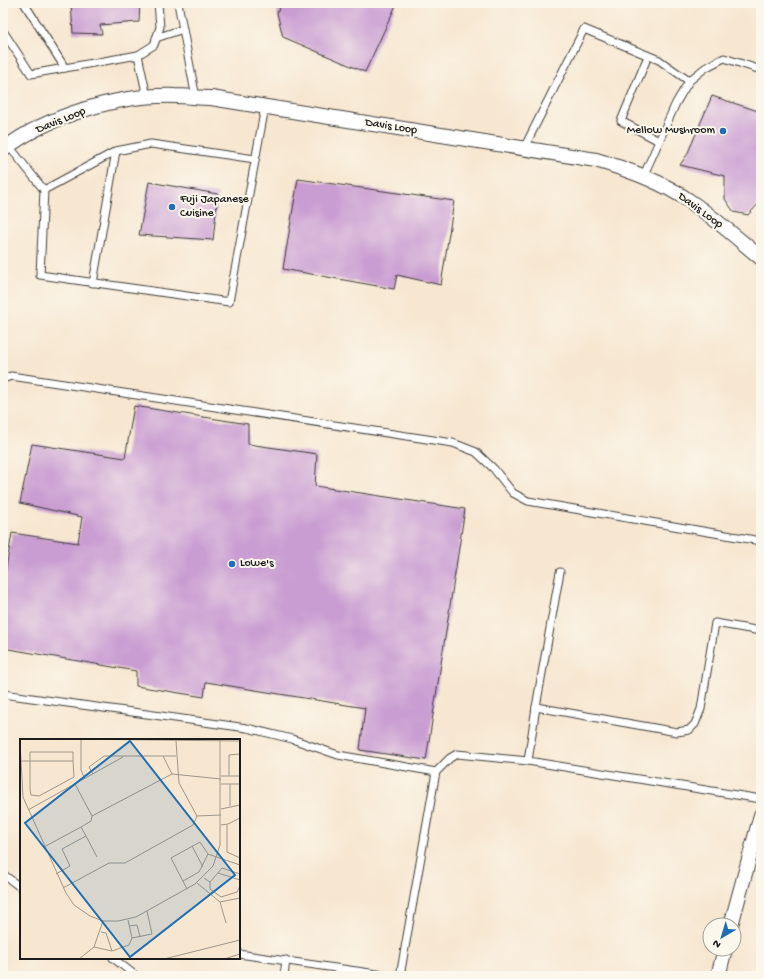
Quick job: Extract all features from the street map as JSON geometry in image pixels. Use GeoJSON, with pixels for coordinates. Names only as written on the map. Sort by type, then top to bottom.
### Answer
{"type":"FeatureCollection","features":[{"type":"Feature","properties":{"kind":"street","name":"Davis Loop"},"geometry":{"type":"LineString","coordinates":[[5,144],[65,117],[101,105],[148,98],[175,96],[211,98],[265,106],[596,160],[643,177],[691,202],[761,258]]}},
{"type":"Feature","properties":{"kind":"street"},"geometry":{"type":"LineString","coordinates":[[733,917],[761,815]]}},
{"type":"Feature","properties":{"kind":"street"},"geometry":{"type":"LineString","coordinates":[[718,976],[723,957]]}},
{"type":"Feature","properties":{"kind":"lane"},"geometry":{"type":"LineString","coordinates":[[24,3],[65,68]]}},
{"type":"Feature","properties":{"kind":"lane"},"geometry":{"type":"LineString","coordinates":[[3,31],[31,74],[138,55],[154,45],[160,27],[158,3]]}},
{"type":"Feature","properties":{"kind":"lane"},"geometry":{"type":"LineString","coordinates":[[178,3],[196,98]]}},
{"type":"Feature","properties":{"kind":"lane"},"geometry":{"type":"LineString","coordinates":[[156,38],[183,29]]}},
{"type":"Feature","properties":{"kind":"lane"},"geometry":{"type":"LineString","coordinates":[[524,148],[584,29],[659,60],[689,81]]}},
{"type":"Feature","properties":{"kind":"lane"},"geometry":{"type":"LineString","coordinates":[[138,55],[148,98]]}},
{"type":"Feature","properties":{"kind":"lane"},"geometry":{"type":"LineString","coordinates":[[648,56],[621,121],[659,141]]}},
{"type":"Feature","properties":{"kind":"lane"},"geometry":{"type":"LineString","coordinates":[[643,177],[689,81],[705,68],[724,58],[761,70]]}},
{"type":"Feature","properties":{"kind":"lane"},"geometry":{"type":"LineString","coordinates":[[5,144],[44,190],[40,275],[228,302],[265,106]]}},
{"type":"Feature","properties":{"kind":"lane"},"geometry":{"type":"LineString","coordinates":[[44,190],[116,151],[151,144],[255,159]]}},
{"type":"Feature","properties":{"kind":"lane"},"geometry":{"type":"LineString","coordinates":[[93,283],[116,151]]}},
{"type":"Feature","properties":{"kind":"lane"},"geometry":{"type":"LineString","coordinates":[[3,379],[11,376],[453,443],[476,452],[494,469],[513,493],[528,501],[761,541]]}},
{"type":"Feature","properties":{"kind":"lane"},"geometry":{"type":"LineString","coordinates":[[528,761],[560,572]]}},
{"type":"Feature","properties":{"kind":"lane"},"geometry":{"type":"LineString","coordinates":[[536,707],[677,732],[689,730],[696,724],[701,709],[715,623],[761,631]]}},
{"type":"Feature","properties":{"kind":"lane"},"geometry":{"type":"LineString","coordinates":[[3,694],[247,728],[292,739],[338,755],[436,772]]}},
{"type":"Feature","properties":{"kind":"lane"},"geometry":{"type":"LineString","coordinates":[[400,976],[436,772],[450,758],[457,754],[528,761],[761,799]]}},
{"type":"Feature","properties":{"kind":"lane"},"geometry":{"type":"LineString","coordinates":[[3,874],[20,887]]}},
{"type":"Feature","properties":{"kind":"lane"},"geometry":{"type":"LineString","coordinates":[[240,954],[286,960],[339,972],[391,976]]}},
{"type":"Feature","properties":{"kind":"lane"},"geometry":{"type":"LineString","coordinates":[[114,959],[136,976]]}},
{"type":"Feature","properties":{"kind":"lane"},"geometry":{"type":"LineString","coordinates":[[284,976],[286,960]]}},
{"type":"Feature","properties":{"kind":"building"},"geometry":{"type":"Polygon","coordinates":[[[71,3],[140,3],[139,22],[100,25],[102,34],[73,33],[71,3]]]}},
{"type":"Feature","properties":{"kind":"building"},"geometry":{"type":"Polygon","coordinates":[[[282,3],[397,3],[365,72],[283,37],[277,13],[282,3]]]}},
{"type":"Feature","properties":{"kind":"building"},"geometry":{"type":"Polygon","coordinates":[[[712,96],[761,112],[759,166],[761,201],[748,215],[734,212],[725,199],[725,176],[680,165],[687,155],[712,96]]]}},
{"type":"Feature","properties":{"kind":"building"},"geometry":{"type":"Polygon","coordinates":[[[298,179],[454,201],[441,285],[397,275],[394,289],[283,269],[298,179]]]}},
{"type":"Feature","properties":{"kind":"building"},"geometry":{"type":"Polygon","coordinates":[[[149,182],[218,194],[213,240],[139,235],[149,182]]]}},
{"type":"Feature","properties":{"kind":"building","name":"Lowe's"},"geometry":{"type":"Polygon","coordinates":[[[134,406],[248,424],[248,444],[317,454],[315,486],[465,509],[426,760],[360,750],[365,708],[206,682],[204,697],[136,686],[136,671],[3,648],[3,586],[12,533],[78,543],[82,517],[20,503],[32,444],[125,458],[134,406]]]}},
{"type":"Feature","properties":{"kind":"place","name":"Mellow Mushroom"},"geometry":{"type":"Point","coordinates":[723,131]}},
{"type":"Feature","properties":{"kind":"place","name":"Fuji Japanese Cuisine"},"geometry":{"type":"Point","coordinates":[172,207]}},
{"type":"Feature","properties":{"kind":"place","name":"Lowe's"},"geometry":{"type":"Point","coordinates":[232,564]}}]}
